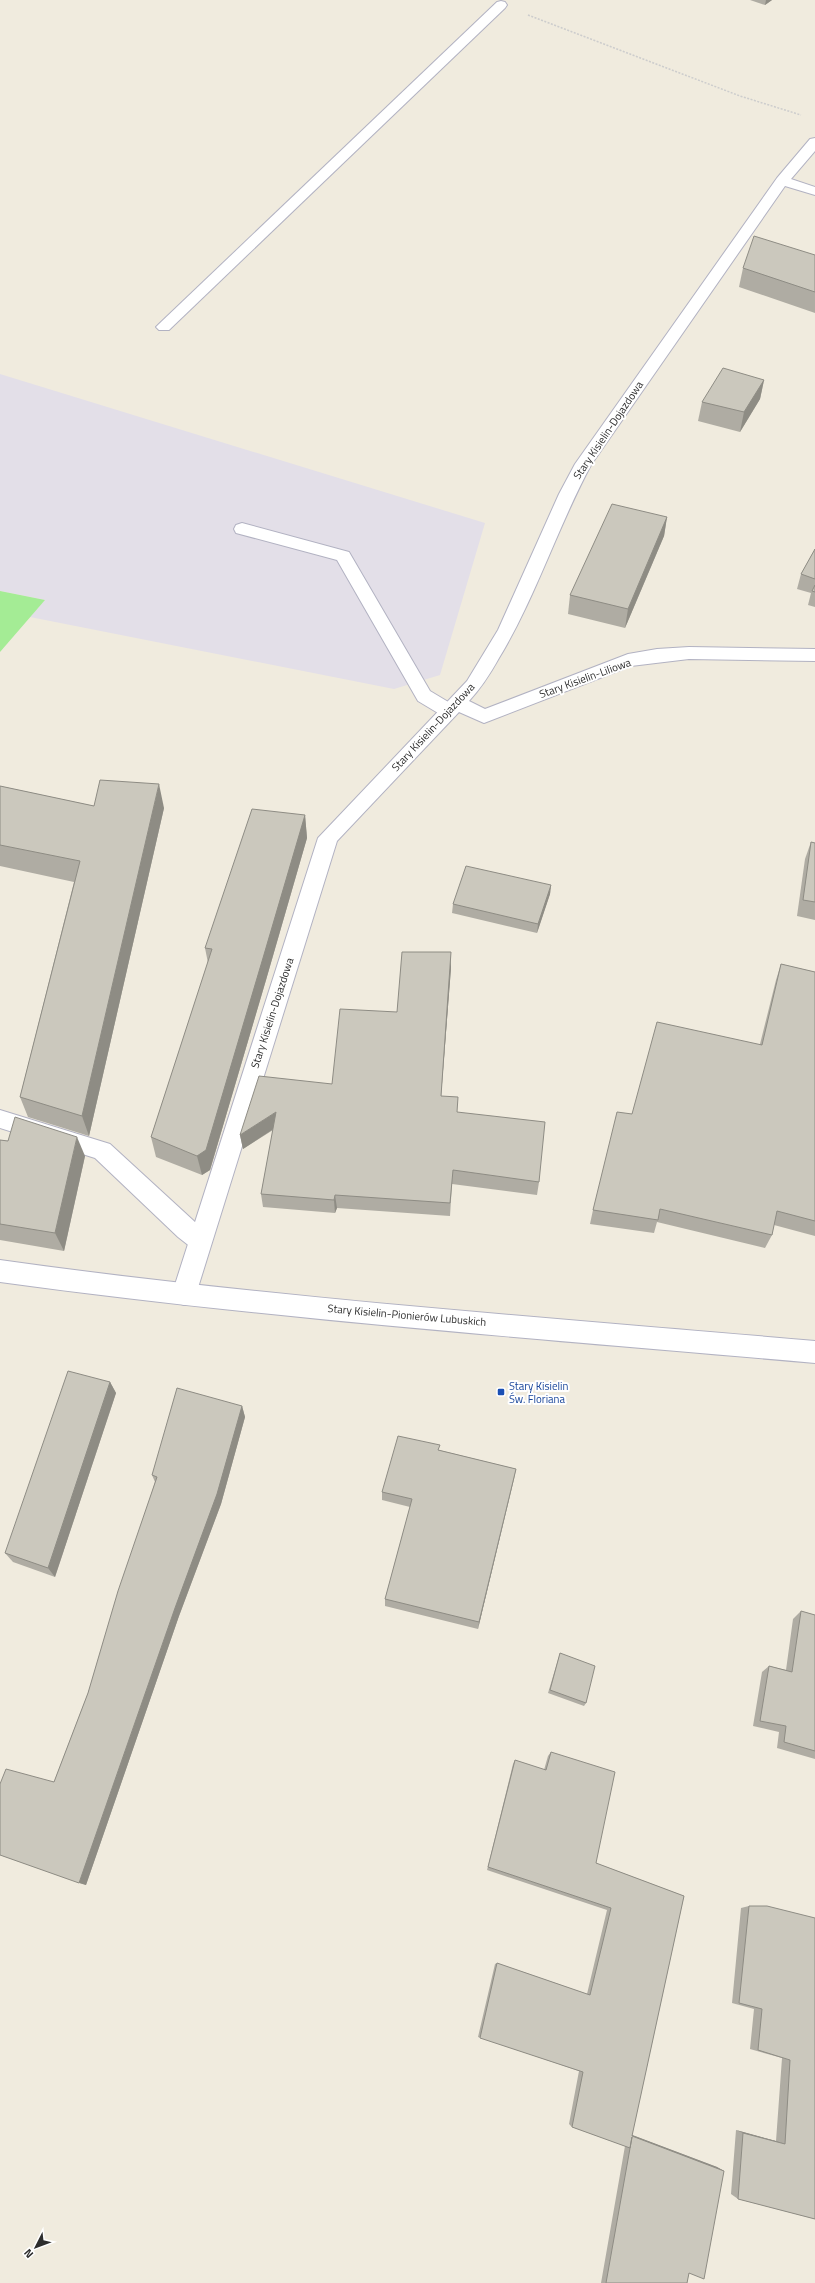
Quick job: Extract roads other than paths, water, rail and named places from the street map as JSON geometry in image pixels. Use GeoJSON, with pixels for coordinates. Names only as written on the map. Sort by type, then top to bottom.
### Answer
{"type":"FeatureCollection","features":[{"type":"Feature","properties":{"kind":"street"},"geometry":{"type":"LineString","coordinates":[[164,327],[501,5]]}},
{"type":"Feature","properties":{"kind":"street","name":"Stary Kisielin-Dojazdowa"},"geometry":{"type":"LineString","coordinates":[[184,1294],[328,838],[473,686],[507,630],[567,494],[583,464],[782,181],[815,142]]}},
{"type":"Feature","properties":{"kind":"street"},"geometry":{"type":"LineString","coordinates":[[782,181],[815,191]]}},
{"type":"Feature","properties":{"kind":"street","name":"Stary Kisielin-Liliowa"},"geometry":{"type":"LineString","coordinates":[[242,529],[343,556],[424,696],[453,707],[484,716],[628,660],[657,655],[689,653],[815,655]]}},
{"type":"Feature","properties":{"kind":"street"},"geometry":{"type":"LineString","coordinates":[[0,1119],[102,1151],[186,1230],[200,1240]]}},
{"type":"Feature","properties":{"kind":"street","name":"Stary Kisielin-Pionierów Lubuskich"},"geometry":{"type":"LineString","coordinates":[[0,1271],[184,1294],[687,1342],[815,1352]]}},
{"type":"Feature","properties":{"kind":"place","name":"Stary Kisielin Św. Floriana"},"geometry":{"type":"Point","coordinates":[501,1392]}}]}
